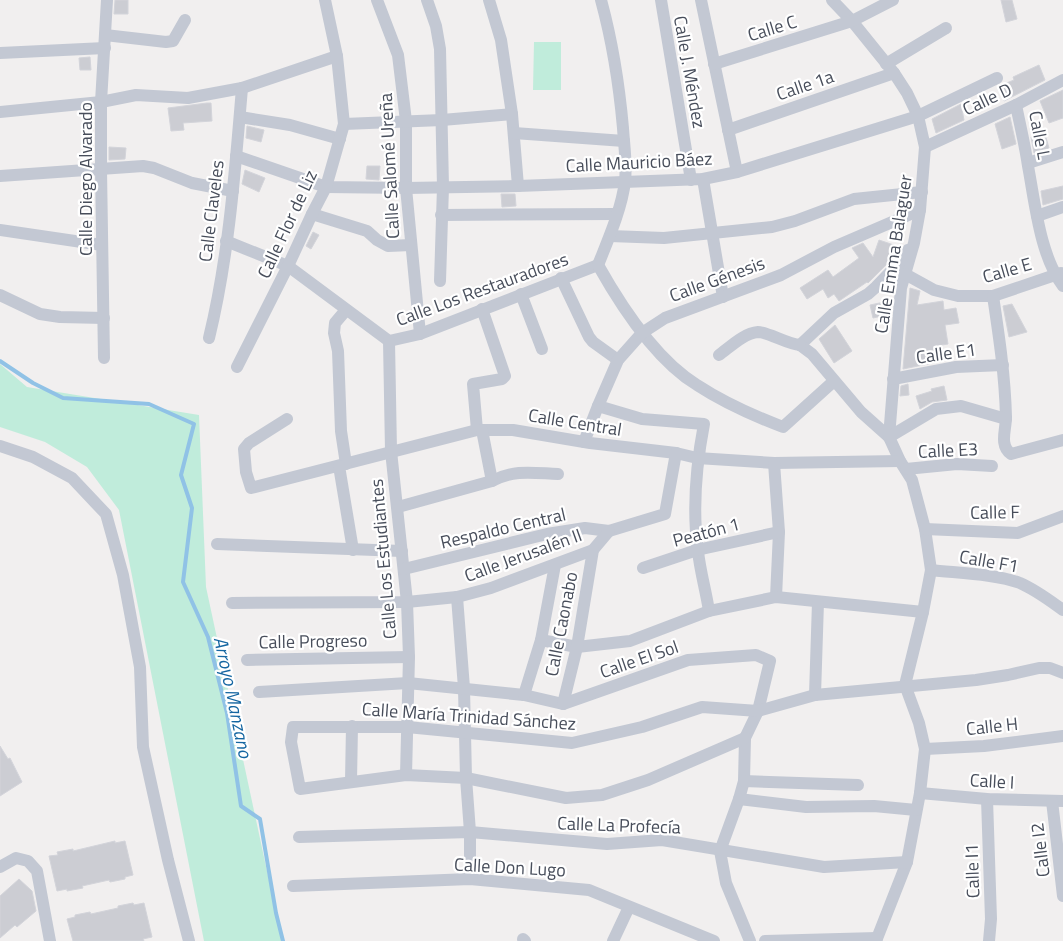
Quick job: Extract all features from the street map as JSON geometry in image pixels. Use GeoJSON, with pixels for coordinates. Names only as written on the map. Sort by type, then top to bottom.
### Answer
{"type":"FeatureCollection","features":[{"type":"Feature","properties":{"kind":"street","name":"Calle Diego Alvarado"},"geometry":{"type":"LineString","coordinates":[[104,358],[101,102],[107,0]]}},
{"type":"Feature","properties":{"kind":"street","name":"Calle Flor de Liz"},"geometry":{"type":"LineString","coordinates":[[237,367],[326,186],[344,124],[337,56],[325,0]]}},
{"type":"Feature","properties":{"kind":"street","name":"Calle Salomé Ureña"},"geometry":{"type":"LineString","coordinates":[[378,0],[398,55],[406,121],[406,188],[420,334]]}},
{"type":"Feature","properties":{"kind":"street"},"geometry":{"type":"LineString","coordinates":[[427,0],[436,26],[440,49],[443,187],[440,280]]}},
{"type":"Feature","properties":{"kind":"street"},"geometry":{"type":"LineString","coordinates":[[489,0],[501,40],[512,114],[518,186]]}},
{"type":"Feature","properties":{"kind":"street"},"geometry":{"type":"LineString","coordinates":[[601,0],[612,41],[620,90],[624,141],[625,181],[610,236],[598,265],[613,292],[642,333],[672,364],[697,385],[761,419],[783,427],[834,382]]}},
{"type":"Feature","properties":{"kind":"street","name":"Calle J. Méndez"},"geometry":{"type":"LineString","coordinates":[[661,0],[697,179],[712,234],[723,297]]}},
{"type":"Feature","properties":{"kind":"street"},"geometry":{"type":"LineString","coordinates":[[701,0],[737,172]]}},
{"type":"Feature","properties":{"kind":"street","name":"Calle Emma Balaguer"},"geometry":{"type":"LineString","coordinates":[[832,0],[852,21],[907,93],[918,116],[925,147],[920,210],[914,243],[901,288],[889,437],[912,480],[925,529],[931,570],[923,612],[904,685]]}},
{"type":"Feature","properties":{"kind":"street","name":"Calle C"},"geometry":{"type":"LineString","coordinates":[[714,64],[852,21],[894,0]]}},
{"type":"Feature","properties":{"kind":"street"},"geometry":{"type":"LineString","coordinates":[[0,53],[105,41],[173,41],[185,20]]}},
{"type":"Feature","properties":{"kind":"street","name":"Calle 1a"},"geometry":{"type":"LineString","coordinates":[[728,130],[890,69],[946,28]]}},
{"type":"Feature","properties":{"kind":"street"},"geometry":{"type":"LineString","coordinates":[[0,112],[101,102],[136,95],[188,98],[242,88],[337,56]]}},
{"type":"Feature","properties":{"kind":"street","name":"Calle Mauricio Báez"},"geometry":{"type":"LineString","coordinates":[[236,156],[326,186],[406,188],[518,186],[697,179],[737,172],[918,116],[997,78]]}},
{"type":"Feature","properties":{"kind":"street","name":"Calle D"},"geometry":{"type":"LineString","coordinates":[[925,147],[1016,106],[1063,80]]}},
{"type":"Feature","properties":{"kind":"street","name":"Calle Claveles"},"geometry":{"type":"LineString","coordinates":[[209,338],[215,313],[233,191],[242,88]]}},
{"type":"Feature","properties":{"kind":"street","name":"Calle L"},"geometry":{"type":"LineString","coordinates":[[1016,106],[1028,163],[1036,216],[1063,286]]}},
{"type":"Feature","properties":{"kind":"street"},"geometry":{"type":"LineString","coordinates":[[344,124],[442,120],[512,114]]}},
{"type":"Feature","properties":{"kind":"street"},"geometry":{"type":"LineString","coordinates":[[240,117],[290,125],[340,139]]}},
{"type":"Feature","properties":{"kind":"street"},"geometry":{"type":"LineString","coordinates":[[514,134],[624,141]]}},
{"type":"Feature","properties":{"kind":"street"},"geometry":{"type":"LineString","coordinates":[[1028,163],[1063,152]]}},
{"type":"Feature","properties":{"kind":"street"},"geometry":{"type":"LineString","coordinates":[[0,176],[143,166],[154,168],[192,183],[233,191]]}},
{"type":"Feature","properties":{"kind":"street"},"geometry":{"type":"LineString","coordinates":[[610,236],[664,238],[772,227],[795,221],[854,199],[922,192]]}},
{"type":"Feature","properties":{"kind":"street"},"geometry":{"type":"LineString","coordinates":[[1036,216],[1063,207]]}},
{"type":"Feature","properties":{"kind":"street","name":"Calle Génesis"},"geometry":{"type":"LineString","coordinates":[[584,442],[618,360],[642,333],[665,318],[685,309],[723,297],[781,274],[834,247],[920,210]]}},
{"type":"Feature","properties":{"kind":"street"},"geometry":{"type":"LineString","coordinates":[[312,214],[367,231],[377,240],[388,246],[411,245]]}},
{"type":"Feature","properties":{"kind":"street"},"geometry":{"type":"LineString","coordinates":[[441,215],[616,214]]}},
{"type":"Feature","properties":{"kind":"street"},"geometry":{"type":"LineString","coordinates":[[0,230],[102,246]]}},
{"type":"Feature","properties":{"kind":"street","name":"Calle Los Restauradores"},"geometry":{"type":"LineString","coordinates":[[226,241],[288,266],[389,341],[420,334],[598,265]]}},
{"type":"Feature","properties":{"kind":"street"},"geometry":{"type":"LineString","coordinates":[[800,345],[834,312],[868,294],[876,287],[899,263],[914,243]]}},
{"type":"Feature","properties":{"kind":"street","name":"Calle E"},"geometry":{"type":"LineString","coordinates":[[905,274],[934,290],[958,296],[993,296],[1058,273]]}},
{"type":"Feature","properties":{"kind":"street"},"geometry":{"type":"LineString","coordinates":[[561,278],[589,337],[618,360]]}},
{"type":"Feature","properties":{"kind":"street"},"geometry":{"type":"LineString","coordinates":[[522,294],[542,349]]}},
{"type":"Feature","properties":{"kind":"street"},"geometry":{"type":"LineString","coordinates":[[0,296],[40,314],[60,317],[104,318]]}},
{"type":"Feature","properties":{"kind":"street"},"geometry":{"type":"LineString","coordinates":[[993,296],[1003,365],[1006,419],[1004,443],[1006,450],[1011,454],[1063,440]]}},
{"type":"Feature","properties":{"kind":"street"},"geometry":{"type":"LineString","coordinates":[[482,309],[504,376],[502,379],[473,384],[479,430],[492,482]]}},
{"type":"Feature","properties":{"kind":"street"},"geometry":{"type":"LineString","coordinates":[[346,310],[335,323],[334,333],[338,351],[342,465],[353,550]]}},
{"type":"Feature","properties":{"kind":"street"},"geometry":{"type":"LineString","coordinates":[[719,354],[745,337],[757,332],[800,345],[812,354],[861,412],[889,437],[936,409],[942,408],[961,406],[1006,419]]}},
{"type":"Feature","properties":{"kind":"street","name":"Calle Los Estudiantes"},"geometry":{"type":"LineString","coordinates":[[389,341],[391,451],[407,602],[409,656],[406,775]]}},
{"type":"Feature","properties":{"kind":"street","name":"Calle E1"},"geometry":{"type":"LineString","coordinates":[[893,379],[956,367],[1003,365]]}},
{"type":"Feature","properties":{"kind":"street"},"geometry":{"type":"LineString","coordinates":[[598,406],[642,419],[704,424],[697,458],[695,495],[698,550],[710,611]]}},
{"type":"Feature","properties":{"kind":"street","name":"Calle Central"},"geometry":{"type":"LineString","coordinates":[[287,419],[249,443],[244,449],[246,472],[251,488],[479,430],[514,430],[584,442],[676,453],[697,458],[774,463],[903,465]]}},
{"type":"Feature","properties":{"kind":"street"},"geometry":{"type":"LineString","coordinates":[[0,446],[33,456],[72,478],[106,514],[123,575],[140,667],[143,747],[166,851],[189,941]]}},
{"type":"Feature","properties":{"kind":"street","name":"Respaldo Central"},"geometry":{"type":"LineString","coordinates":[[404,569],[547,534],[585,528],[608,531],[665,514],[676,453]]}},
{"type":"Feature","properties":{"kind":"street"},"geometry":{"type":"LineString","coordinates":[[774,463],[779,532],[776,597]]}},
{"type":"Feature","properties":{"kind":"street","name":"Calle E3"},"geometry":{"type":"LineString","coordinates":[[903,465],[957,464],[992,466]]}},
{"type":"Feature","properties":{"kind":"street"},"geometry":{"type":"LineString","coordinates":[[398,507],[492,482],[514,472],[558,474]]}},
{"type":"Feature","properties":{"kind":"street","name":"Calle F"},"geometry":{"type":"LineString","coordinates":[[925,529],[1018,533],[1063,516]]}},
{"type":"Feature","properties":{"kind":"street","name":"Calle Jerusalén II"},"geometry":{"type":"LineString","coordinates":[[232,603],[407,602],[457,597],[491,588],[593,550],[608,531]]}},
{"type":"Feature","properties":{"kind":"street","name":"Peatón 1"},"geometry":{"type":"LineString","coordinates":[[643,568],[698,550],[779,532]]}},
{"type":"Feature","properties":{"kind":"street"},"geometry":{"type":"LineString","coordinates":[[218,544],[402,551]]}},
{"type":"Feature","properties":{"kind":"street","name":"Calle Caonabo"},"geometry":{"type":"LineString","coordinates":[[562,704],[576,647],[593,550]]}},
{"type":"Feature","properties":{"kind":"street"},"geometry":{"type":"LineString","coordinates":[[524,695],[541,640],[555,565]]}},
{"type":"Feature","properties":{"kind":"street","name":"Calle F1"},"geometry":{"type":"LineString","coordinates":[[931,570],[1018,582],[1034,590],[1063,610]]}},
{"type":"Feature","properties":{"kind":"street"},"geometry":{"type":"LineString","coordinates":[[457,597],[464,688],[470,879]]}},
{"type":"Feature","properties":{"kind":"street"},"geometry":{"type":"LineString","coordinates":[[541,640],[576,647],[630,641],[710,611],[776,597],[923,612]]}},
{"type":"Feature","properties":{"kind":"street"},"geometry":{"type":"LineString","coordinates":[[815,696],[818,602]]}},
{"type":"Feature","properties":{"kind":"street","name":"Calle El Sol"},"geometry":{"type":"LineString","coordinates":[[562,704],[688,660],[756,655],[770,661],[758,710],[745,738],[744,781],[720,851]]}},
{"type":"Feature","properties":{"kind":"street","name":"Calle Progreso"},"geometry":{"type":"LineString","coordinates":[[247,660],[409,656]]}},
{"type":"Feature","properties":{"kind":"street","name":"Calle María Trinidad Sánchez"},"geometry":{"type":"LineString","coordinates":[[351,781],[300,789],[290,742],[293,727],[407,727],[572,743],[642,727],[702,708],[758,710],[815,696],[904,685],[976,680],[1039,668],[1050,668],[1063,673]]}},
{"type":"Feature","properties":{"kind":"street"},"geometry":{"type":"LineString","coordinates":[[259,692],[408,683],[524,695],[562,704]]}},
{"type":"Feature","properties":{"kind":"street"},"geometry":{"type":"LineString","coordinates":[[765,941],[876,940],[907,862],[920,792],[925,749],[919,724],[904,685]]}},
{"type":"Feature","properties":{"kind":"street"},"geometry":{"type":"LineString","coordinates":[[352,726],[351,781],[406,775],[466,778],[566,798],[602,795],[648,780],[745,738]]}},
{"type":"Feature","properties":{"kind":"street","name":"Calle H"},"geometry":{"type":"LineString","coordinates":[[925,749],[984,746],[1063,736]]}},
{"type":"Feature","properties":{"kind":"street"},"geometry":{"type":"LineString","coordinates":[[744,781],[858,785]]}},
{"type":"Feature","properties":{"kind":"street","name":"Calle I"},"geometry":{"type":"LineString","coordinates":[[920,792],[987,799],[1057,801]]}},
{"type":"Feature","properties":{"kind":"street"},"geometry":{"type":"LineString","coordinates":[[739,799],[806,807],[874,806],[916,810]]}},
{"type":"Feature","properties":{"kind":"street","name":"Calle I1"},"geometry":{"type":"LineString","coordinates":[[987,799],[991,919],[989,941]]}},
{"type":"Feature","properties":{"kind":"street","name":"Calle I2"},"geometry":{"type":"LineString","coordinates":[[1057,801],[1063,896]]}},
{"type":"Feature","properties":{"kind":"street","name":"Calle La Profecía"},"geometry":{"type":"LineString","coordinates":[[299,837],[470,832],[607,844],[662,840],[824,867],[907,862]]}},
{"type":"Feature","properties":{"kind":"street"},"geometry":{"type":"LineString","coordinates":[[720,851],[726,884],[750,941]]}},
{"type":"Feature","properties":{"kind":"street"},"geometry":{"type":"LineString","coordinates":[[0,867],[16,858],[28,861],[37,871],[50,941]]}},
{"type":"Feature","properties":{"kind":"street","name":"Calle Don Lugo"},"geometry":{"type":"LineString","coordinates":[[293,886],[470,879],[589,890],[714,941]]}},
{"type":"Feature","properties":{"kind":"street"},"geometry":{"type":"LineString","coordinates":[[613,941],[629,907]]}},
{"type":"Feature","properties":{"kind":"green space"},"geometry":{"type":"Polygon","coordinates":[[[534,42],[561,42],[561,90],[533,90],[534,42]]]}},
{"type":"Feature","properties":{"kind":"green space"},"geometry":{"type":"Polygon","coordinates":[[[0,364],[27,387],[199,415],[206,587],[282,941],[204,941],[119,510],[87,467],[45,442],[0,427],[0,364]]]}},
{"type":"Feature","properties":{"kind":"building"},"geometry":{"type":"Polygon","coordinates":[[[115,0],[128,0],[128,14],[114,14],[115,0]]]}},
{"type":"Feature","properties":{"kind":"building"},"geometry":{"type":"Polygon","coordinates":[[[1001,0],[1012,0],[1017,19],[1006,22],[1001,0]]]}},
{"type":"Feature","properties":{"kind":"building"},"geometry":{"type":"Polygon","coordinates":[[[90,57],[91,70],[80,70],[79,58],[90,57]]]}},
{"type":"Feature","properties":{"kind":"building"},"geometry":{"type":"Polygon","coordinates":[[[1039,65],[1045,80],[1004,101],[999,86],[1014,80],[1013,77],[1039,65]]]}},
{"type":"Feature","properties":{"kind":"building"},"geometry":{"type":"Polygon","coordinates":[[[1063,90],[1063,118],[1049,123],[1040,101],[1063,90]]]}},
{"type":"Feature","properties":{"kind":"building"},"geometry":{"type":"Polygon","coordinates":[[[211,103],[212,121],[183,123],[184,130],[171,131],[168,108],[211,103]]]}},
{"type":"Feature","properties":{"kind":"building"},"geometry":{"type":"Polygon","coordinates":[[[961,104],[964,120],[936,133],[932,119],[961,104]]]}},
{"type":"Feature","properties":{"kind":"building"},"geometry":{"type":"Polygon","coordinates":[[[1010,117],[1016,144],[1002,149],[995,124],[1010,117]]]}},
{"type":"Feature","properties":{"kind":"building"},"geometry":{"type":"Polygon","coordinates":[[[247,126],[264,130],[261,142],[246,138],[247,126]]]}},
{"type":"Feature","properties":{"kind":"building"},"geometry":{"type":"Polygon","coordinates":[[[1045,134],[1049,148],[1034,153],[1031,137],[1045,134]]]}},
{"type":"Feature","properties":{"kind":"building"},"geometry":{"type":"Polygon","coordinates":[[[109,147],[126,148],[125,159],[109,160],[109,147]]]}},
{"type":"Feature","properties":{"kind":"building"},"geometry":{"type":"Polygon","coordinates":[[[367,166],[380,166],[379,180],[366,179],[367,166]]]}},
{"type":"Feature","properties":{"kind":"building"},"geometry":{"type":"Polygon","coordinates":[[[245,170],[265,178],[259,192],[242,184],[245,170]]]}},
{"type":"Feature","properties":{"kind":"building"},"geometry":{"type":"Polygon","coordinates":[[[1063,186],[1063,199],[1043,205],[1041,191],[1063,186]]]}},
{"type":"Feature","properties":{"kind":"building"},"geometry":{"type":"Polygon","coordinates":[[[501,194],[515,194],[516,206],[502,207],[501,194]]]}},
{"type":"Feature","properties":{"kind":"building"},"geometry":{"type":"Polygon","coordinates":[[[313,232],[319,235],[311,249],[306,246],[313,232]]]}},
{"type":"Feature","properties":{"kind":"building"},"geometry":{"type":"Polygon","coordinates":[[[879,240],[897,246],[894,256],[868,283],[839,301],[834,294],[828,298],[823,289],[807,299],[800,288],[828,270],[833,277],[859,258],[852,248],[863,243],[873,257],[879,240]]]}},
{"type":"Feature","properties":{"kind":"building"},"geometry":{"type":"Polygon","coordinates":[[[910,288],[920,291],[917,305],[943,301],[944,310],[956,308],[959,323],[945,325],[948,344],[936,346],[938,362],[903,369],[910,288]]]}},
{"type":"Feature","properties":{"kind":"building"},"geometry":{"type":"Polygon","coordinates":[[[889,301],[891,314],[873,318],[870,305],[889,301]]]}},
{"type":"Feature","properties":{"kind":"building"},"geometry":{"type":"Polygon","coordinates":[[[1012,304],[1027,332],[1009,337],[1003,306],[1012,304]]]}},
{"type":"Feature","properties":{"kind":"building"},"geometry":{"type":"Polygon","coordinates":[[[835,325],[852,351],[834,363],[819,339],[835,325]]]}},
{"type":"Feature","properties":{"kind":"building"},"geometry":{"type":"Polygon","coordinates":[[[908,384],[909,395],[900,396],[901,386],[908,384]]]}},
{"type":"Feature","properties":{"kind":"building"},"geometry":{"type":"Polygon","coordinates":[[[944,386],[947,400],[932,402],[920,409],[916,396],[932,391],[931,389],[944,386]]]}},
{"type":"Feature","properties":{"kind":"building"},"geometry":{"type":"Polygon","coordinates":[[[0,746],[8,759],[10,758],[22,782],[0,796],[0,746]]]}},
{"type":"Feature","properties":{"kind":"building"},"geometry":{"type":"Polygon","coordinates":[[[115,841],[115,843],[125,841],[133,875],[125,877],[125,879],[110,882],[109,880],[82,886],[83,888],[57,891],[49,856],[58,855],[57,852],[73,849],[73,851],[115,841]]]}},
{"type":"Feature","properties":{"kind":"building"},"geometry":{"type":"Polygon","coordinates":[[[19,879],[32,891],[36,911],[0,938],[0,896],[19,879]]]}},
{"type":"Feature","properties":{"kind":"building"},"geometry":{"type":"Polygon","coordinates":[[[133,903],[134,905],[144,903],[152,937],[143,939],[144,941],[73,941],[67,919],[75,917],[75,915],[90,912],[91,914],[133,903]]]}},
{"type":"Feature","properties":{"kind":"waterway","name":"Arroyo Manzano"},"geometry":{"type":"LineString","coordinates":[[0,361],[33,383],[63,398],[149,404],[194,424],[181,475],[192,508],[183,582],[208,637],[227,713],[241,806],[260,819],[276,913],[283,941]]}}]}
